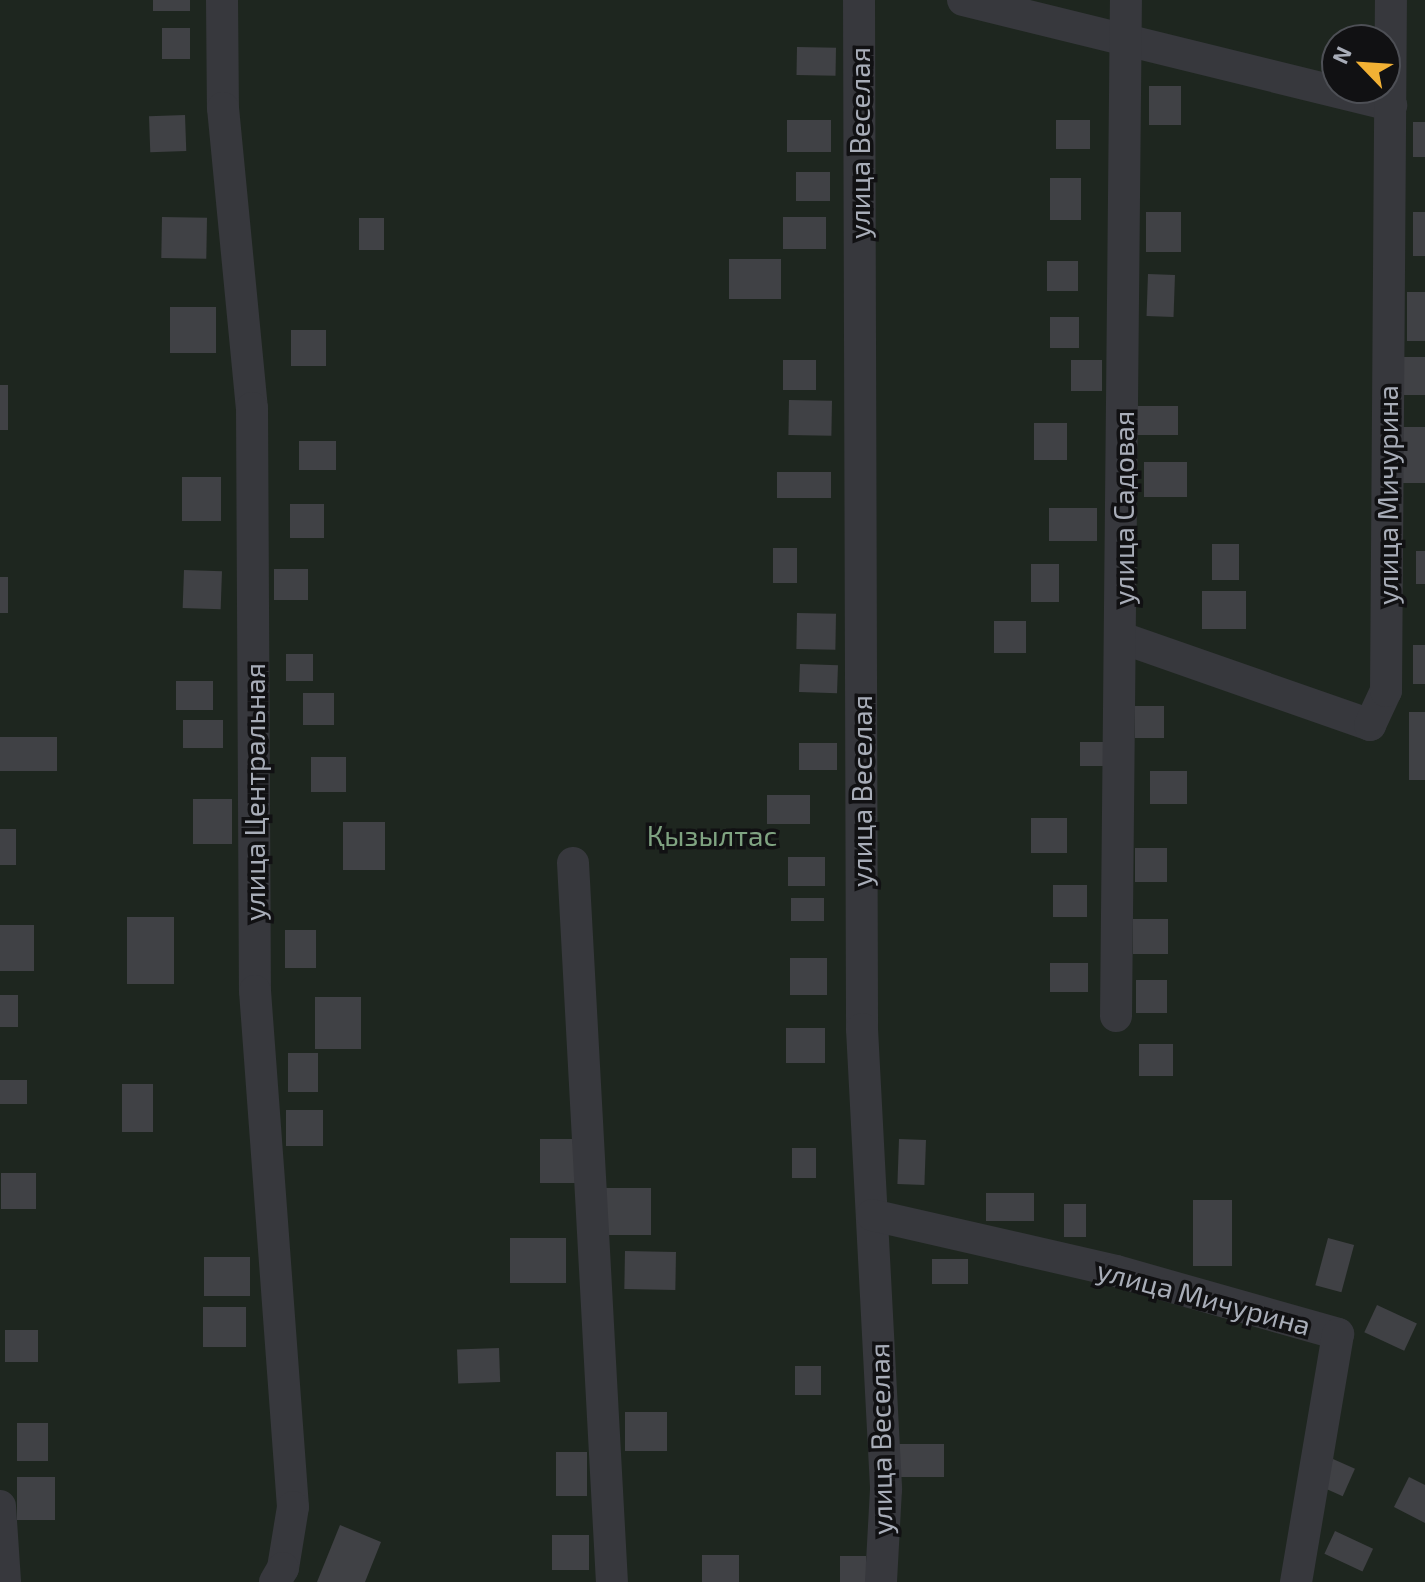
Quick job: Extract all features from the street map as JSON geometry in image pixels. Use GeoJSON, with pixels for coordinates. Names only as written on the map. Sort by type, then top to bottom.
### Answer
{"type":"FeatureCollection","features":[{"type":"Feature","properties":{"kind":"street","name":"улица Центральная"},"geometry":{"type":"LineString","coordinates":[[222,0],[223,108],[252,408],[255,991],[293,1507],[283,1568],[275,1582]]}},
{"type":"Feature","properties":{"kind":"street","name":"улица Веселая"},"geometry":{"type":"LineString","coordinates":[[859,0],[862,1029],[886,1489],[881,1582]]}},
{"type":"Feature","properties":{"kind":"street"},"geometry":{"type":"LineString","coordinates":[[963,0],[1391,105]]}},
{"type":"Feature","properties":{"kind":"street","name":"улица Садовая"},"geometry":{"type":"LineString","coordinates":[[1116,1016],[1126,0]]}},
{"type":"Feature","properties":{"kind":"street","name":"улица Мичурина"},"geometry":{"type":"LineString","coordinates":[[1122,638],[1370,725],[1386,691],[1391,0]]}},
{"type":"Feature","properties":{"kind":"street"},"geometry":{"type":"LineString","coordinates":[[573,863],[612,1582]]}},
{"type":"Feature","properties":{"kind":"street","name":"улица Мичурина"},"geometry":{"type":"LineString","coordinates":[[872,1215],[1116,1271],[1338,1334],[1296,1582]]}},
{"type":"Feature","properties":{"kind":"street"},"geometry":{"type":"LineString","coordinates":[[0,1506],[5,1582]]}},
{"type":"Feature","properties":{"kind":"green space","name":"Қызылтас"},"geometry":{"type":"Polygon","coordinates":[[[0,0],[1425,0],[1425,1582],[0,1582],[0,0]]]}},
{"type":"Feature","properties":{"kind":"building"},"geometry":{"type":"Polygon","coordinates":[[[153,0],[190,0],[190,11],[153,11],[153,0]]]}},
{"type":"Feature","properties":{"kind":"building"},"geometry":{"type":"Polygon","coordinates":[[[162,28],[190,28],[190,59],[162,59],[162,28]]]}},
{"type":"Feature","properties":{"kind":"building"},"geometry":{"type":"Polygon","coordinates":[[[797,47],[836,48],[836,76],[797,75],[797,47]]]}},
{"type":"Feature","properties":{"kind":"building"},"geometry":{"type":"Polygon","coordinates":[[[1149,86],[1181,86],[1181,125],[1149,125],[1149,86]]]}},
{"type":"Feature","properties":{"kind":"building"},"geometry":{"type":"Polygon","coordinates":[[[185,115],[186,151],[150,152],[149,116],[185,115]]]}},
{"type":"Feature","properties":{"kind":"building"},"geometry":{"type":"Polygon","coordinates":[[[787,120],[831,120],[831,152],[787,152],[787,120]]]}},
{"type":"Feature","properties":{"kind":"building"},"geometry":{"type":"Polygon","coordinates":[[[1056,120],[1090,120],[1090,149],[1056,149],[1056,120]]]}},
{"type":"Feature","properties":{"kind":"building"},"geometry":{"type":"Polygon","coordinates":[[[1413,122],[1425,122],[1425,157],[1413,157],[1413,122]]]}},
{"type":"Feature","properties":{"kind":"building"},"geometry":{"type":"Polygon","coordinates":[[[796,172],[830,172],[830,201],[796,201],[796,172]]]}},
{"type":"Feature","properties":{"kind":"building"},"geometry":{"type":"Polygon","coordinates":[[[1050,178],[1081,178],[1081,220],[1050,220],[1050,178]]]}},
{"type":"Feature","properties":{"kind":"building"},"geometry":{"type":"Polygon","coordinates":[[[1146,212],[1181,212],[1181,252],[1146,252],[1146,212]]]}},
{"type":"Feature","properties":{"kind":"building"},"geometry":{"type":"Polygon","coordinates":[[[1413,212],[1425,212],[1425,256],[1413,256],[1413,212]]]}},
{"type":"Feature","properties":{"kind":"building"},"geometry":{"type":"Polygon","coordinates":[[[162,217],[207,218],[206,259],[161,258],[162,217]]]}},
{"type":"Feature","properties":{"kind":"building"},"geometry":{"type":"Polygon","coordinates":[[[783,217],[826,217],[826,249],[783,249],[783,217]]]}},
{"type":"Feature","properties":{"kind":"building"},"geometry":{"type":"Polygon","coordinates":[[[359,218],[384,218],[384,250],[359,250],[359,218]]]}},
{"type":"Feature","properties":{"kind":"building"},"geometry":{"type":"Polygon","coordinates":[[[729,259],[781,259],[781,299],[729,299],[729,259]]]}},
{"type":"Feature","properties":{"kind":"building"},"geometry":{"type":"Polygon","coordinates":[[[1047,261],[1078,261],[1078,291],[1047,291],[1047,261]]]}},
{"type":"Feature","properties":{"kind":"building"},"geometry":{"type":"Polygon","coordinates":[[[1148,274],[1175,275],[1174,317],[1147,316],[1148,274]]]}},
{"type":"Feature","properties":{"kind":"building"},"geometry":{"type":"Polygon","coordinates":[[[1407,292],[1425,292],[1425,341],[1407,341],[1407,292]]]}},
{"type":"Feature","properties":{"kind":"building"},"geometry":{"type":"Polygon","coordinates":[[[170,307],[216,307],[216,353],[170,353],[170,307]]]}},
{"type":"Feature","properties":{"kind":"building"},"geometry":{"type":"Polygon","coordinates":[[[1050,317],[1079,317],[1079,348],[1050,348],[1050,317]]]}},
{"type":"Feature","properties":{"kind":"building"},"geometry":{"type":"Polygon","coordinates":[[[291,330],[326,330],[326,366],[291,366],[291,330]]]}},
{"type":"Feature","properties":{"kind":"building"},"geometry":{"type":"Polygon","coordinates":[[[1400,357],[1425,357],[1425,395],[1400,395],[1400,357]]]}},
{"type":"Feature","properties":{"kind":"building"},"geometry":{"type":"Polygon","coordinates":[[[783,360],[816,360],[816,390],[783,390],[783,360]]]}},
{"type":"Feature","properties":{"kind":"building"},"geometry":{"type":"Polygon","coordinates":[[[1071,360],[1102,360],[1102,391],[1071,391],[1071,360]]]}},
{"type":"Feature","properties":{"kind":"building"},"geometry":{"type":"Polygon","coordinates":[[[0,385],[8,385],[8,430],[0,430],[0,385]]]}},
{"type":"Feature","properties":{"kind":"building"},"geometry":{"type":"Polygon","coordinates":[[[789,400],[832,401],[831,436],[788,435],[789,400]]]}},
{"type":"Feature","properties":{"kind":"building"},"geometry":{"type":"Polygon","coordinates":[[[1136,406],[1178,406],[1178,435],[1136,435],[1136,406]]]}},
{"type":"Feature","properties":{"kind":"building"},"geometry":{"type":"Polygon","coordinates":[[[1034,423],[1067,423],[1067,460],[1034,460],[1034,423]]]}},
{"type":"Feature","properties":{"kind":"building"},"geometry":{"type":"Polygon","coordinates":[[[1399,427],[1425,427],[1425,483],[1399,483],[1399,427]]]}},
{"type":"Feature","properties":{"kind":"building"},"geometry":{"type":"Polygon","coordinates":[[[299,441],[336,441],[336,470],[299,470],[299,441]]]}},
{"type":"Feature","properties":{"kind":"building"},"geometry":{"type":"Polygon","coordinates":[[[1144,462],[1187,462],[1187,497],[1144,497],[1144,462]]]}},
{"type":"Feature","properties":{"kind":"building"},"geometry":{"type":"Polygon","coordinates":[[[777,472],[831,472],[831,498],[777,498],[777,472]]]}},
{"type":"Feature","properties":{"kind":"building"},"geometry":{"type":"Polygon","coordinates":[[[182,477],[221,477],[221,521],[182,521],[182,477]]]}},
{"type":"Feature","properties":{"kind":"building"},"geometry":{"type":"Polygon","coordinates":[[[290,504],[324,504],[324,538],[290,538],[290,504]]]}},
{"type":"Feature","properties":{"kind":"building"},"geometry":{"type":"Polygon","coordinates":[[[1049,508],[1097,508],[1097,541],[1049,541],[1049,508]]]}},
{"type":"Feature","properties":{"kind":"building"},"geometry":{"type":"Polygon","coordinates":[[[1212,544],[1239,544],[1239,580],[1212,580],[1212,544]]]}},
{"type":"Feature","properties":{"kind":"building"},"geometry":{"type":"Polygon","coordinates":[[[773,548],[797,548],[797,583],[773,583],[773,548]]]}},
{"type":"Feature","properties":{"kind":"building"},"geometry":{"type":"Polygon","coordinates":[[[1416,551],[1425,551],[1425,584],[1416,584],[1416,551]]]}},
{"type":"Feature","properties":{"kind":"building"},"geometry":{"type":"Polygon","coordinates":[[[1031,564],[1059,564],[1059,602],[1031,602],[1031,564]]]}},
{"type":"Feature","properties":{"kind":"building"},"geometry":{"type":"Polygon","coordinates":[[[274,569],[308,569],[308,600],[274,600],[274,569]]]}},
{"type":"Feature","properties":{"kind":"building"},"geometry":{"type":"Polygon","coordinates":[[[184,570],[222,571],[221,609],[183,608],[184,570]]]}},
{"type":"Feature","properties":{"kind":"building"},"geometry":{"type":"Polygon","coordinates":[[[0,577],[8,577],[8,613],[0,613],[0,577]]]}},
{"type":"Feature","properties":{"kind":"building"},"geometry":{"type":"Polygon","coordinates":[[[1202,591],[1246,591],[1246,629],[1202,629],[1202,591]]]}},
{"type":"Feature","properties":{"kind":"building"},"geometry":{"type":"Polygon","coordinates":[[[797,613],[836,614],[835,650],[796,649],[797,613]]]}},
{"type":"Feature","properties":{"kind":"building"},"geometry":{"type":"Polygon","coordinates":[[[994,621],[1026,621],[1026,653],[994,653],[994,621]]]}},
{"type":"Feature","properties":{"kind":"building"},"geometry":{"type":"Polygon","coordinates":[[[1413,645],[1425,645],[1425,684],[1413,684],[1413,645]]]}},
{"type":"Feature","properties":{"kind":"building"},"geometry":{"type":"Polygon","coordinates":[[[286,654],[313,654],[313,681],[286,681],[286,654]]]}},
{"type":"Feature","properties":{"kind":"building"},"geometry":{"type":"Polygon","coordinates":[[[800,664],[838,665],[837,693],[799,692],[800,664]]]}},
{"type":"Feature","properties":{"kind":"building"},"geometry":{"type":"Polygon","coordinates":[[[176,681],[213,681],[213,710],[176,710],[176,681]]]}},
{"type":"Feature","properties":{"kind":"building"},"geometry":{"type":"Polygon","coordinates":[[[303,693],[334,693],[334,725],[303,725],[303,693]]]}},
{"type":"Feature","properties":{"kind":"building"},"geometry":{"type":"Polygon","coordinates":[[[1135,706],[1164,706],[1164,738],[1135,738],[1135,706]]]}},
{"type":"Feature","properties":{"kind":"building"},"geometry":{"type":"Polygon","coordinates":[[[1409,712],[1425,712],[1425,780],[1409,780],[1409,712]]]}},
{"type":"Feature","properties":{"kind":"building"},"geometry":{"type":"Polygon","coordinates":[[[183,720],[223,720],[223,748],[183,748],[183,720]]]}},
{"type":"Feature","properties":{"kind":"building"},"geometry":{"type":"Polygon","coordinates":[[[0,737],[57,737],[57,771],[0,771],[0,737]]]}},
{"type":"Feature","properties":{"kind":"building"},"geometry":{"type":"Polygon","coordinates":[[[1080,742],[1108,742],[1108,766],[1080,766],[1080,742]]]}},
{"type":"Feature","properties":{"kind":"building"},"geometry":{"type":"Polygon","coordinates":[[[799,743],[837,743],[837,770],[799,770],[799,743]]]}},
{"type":"Feature","properties":{"kind":"building"},"geometry":{"type":"Polygon","coordinates":[[[311,757],[346,757],[346,792],[311,792],[311,757]]]}},
{"type":"Feature","properties":{"kind":"building"},"geometry":{"type":"Polygon","coordinates":[[[1150,771],[1187,771],[1187,804],[1150,804],[1150,771]]]}},
{"type":"Feature","properties":{"kind":"building"},"geometry":{"type":"Polygon","coordinates":[[[767,795],[810,795],[810,824],[767,824],[767,795]]]}},
{"type":"Feature","properties":{"kind":"building"},"geometry":{"type":"Polygon","coordinates":[[[193,799],[232,799],[232,844],[193,844],[193,799]]]}},
{"type":"Feature","properties":{"kind":"building"},"geometry":{"type":"Polygon","coordinates":[[[1031,818],[1067,818],[1067,853],[1031,853],[1031,818]]]}},
{"type":"Feature","properties":{"kind":"building"},"geometry":{"type":"Polygon","coordinates":[[[343,822],[385,822],[385,870],[343,870],[343,822]]]}},
{"type":"Feature","properties":{"kind":"building"},"geometry":{"type":"Polygon","coordinates":[[[0,829],[16,829],[16,865],[0,865],[0,829]]]}},
{"type":"Feature","properties":{"kind":"building"},"geometry":{"type":"Polygon","coordinates":[[[1135,848],[1167,848],[1167,882],[1135,882],[1135,848]]]}},
{"type":"Feature","properties":{"kind":"building"},"geometry":{"type":"Polygon","coordinates":[[[788,857],[825,857],[825,886],[788,886],[788,857]]]}},
{"type":"Feature","properties":{"kind":"building"},"geometry":{"type":"Polygon","coordinates":[[[1053,885],[1087,885],[1087,917],[1053,917],[1053,885]]]}},
{"type":"Feature","properties":{"kind":"building"},"geometry":{"type":"Polygon","coordinates":[[[791,898],[824,898],[824,921],[791,921],[791,898]]]}},
{"type":"Feature","properties":{"kind":"building"},"geometry":{"type":"Polygon","coordinates":[[[127,917],[174,917],[174,984],[127,984],[127,917]]]}},
{"type":"Feature","properties":{"kind":"building"},"geometry":{"type":"Polygon","coordinates":[[[1133,919],[1168,919],[1168,954],[1133,954],[1133,919]]]}},
{"type":"Feature","properties":{"kind":"building"},"geometry":{"type":"Polygon","coordinates":[[[0,925],[34,925],[34,971],[0,971],[0,925]]]}},
{"type":"Feature","properties":{"kind":"building"},"geometry":{"type":"Polygon","coordinates":[[[285,930],[316,930],[316,968],[285,968],[285,930]]]}},
{"type":"Feature","properties":{"kind":"building"},"geometry":{"type":"Polygon","coordinates":[[[790,958],[827,958],[827,995],[790,995],[790,958]]]}},
{"type":"Feature","properties":{"kind":"building"},"geometry":{"type":"Polygon","coordinates":[[[1050,963],[1088,963],[1088,992],[1050,992],[1050,963]]]}},
{"type":"Feature","properties":{"kind":"building"},"geometry":{"type":"Polygon","coordinates":[[[1136,980],[1167,980],[1167,1013],[1136,1013],[1136,980]]]}},
{"type":"Feature","properties":{"kind":"building"},"geometry":{"type":"Polygon","coordinates":[[[0,995],[18,995],[18,1027],[0,1027],[0,995]]]}},
{"type":"Feature","properties":{"kind":"building"},"geometry":{"type":"Polygon","coordinates":[[[315,997],[361,997],[361,1049],[315,1049],[315,997]]]}},
{"type":"Feature","properties":{"kind":"building"},"geometry":{"type":"Polygon","coordinates":[[[786,1028],[825,1028],[825,1063],[786,1063],[786,1028]]]}},
{"type":"Feature","properties":{"kind":"building"},"geometry":{"type":"Polygon","coordinates":[[[1139,1044],[1173,1044],[1173,1076],[1139,1076],[1139,1044]]]}},
{"type":"Feature","properties":{"kind":"building"},"geometry":{"type":"Polygon","coordinates":[[[288,1053],[318,1053],[318,1092],[288,1092],[288,1053]]]}},
{"type":"Feature","properties":{"kind":"building"},"geometry":{"type":"Polygon","coordinates":[[[0,1080],[27,1080],[27,1104],[0,1104],[0,1080]]]}},
{"type":"Feature","properties":{"kind":"building"},"geometry":{"type":"Polygon","coordinates":[[[122,1084],[153,1084],[153,1132],[122,1132],[122,1084]]]}},
{"type":"Feature","properties":{"kind":"building"},"geometry":{"type":"Polygon","coordinates":[[[286,1110],[323,1110],[323,1146],[286,1146],[286,1110]]]}},
{"type":"Feature","properties":{"kind":"building"},"geometry":{"type":"Polygon","coordinates":[[[540,1139],[577,1139],[577,1183],[540,1183],[540,1139]]]}},
{"type":"Feature","properties":{"kind":"building"},"geometry":{"type":"Polygon","coordinates":[[[899,1139],[926,1140],[924,1185],[897,1184],[899,1139]]]}},
{"type":"Feature","properties":{"kind":"building"},"geometry":{"type":"Polygon","coordinates":[[[792,1148],[816,1148],[816,1178],[792,1178],[792,1148]]]}},
{"type":"Feature","properties":{"kind":"building"},"geometry":{"type":"Polygon","coordinates":[[[1,1173],[36,1173],[36,1209],[1,1209],[1,1173]]]}},
{"type":"Feature","properties":{"kind":"building"},"geometry":{"type":"Polygon","coordinates":[[[601,1188],[651,1188],[651,1235],[601,1235],[601,1188]]]}},
{"type":"Feature","properties":{"kind":"building"},"geometry":{"type":"Polygon","coordinates":[[[986,1193],[1034,1193],[1034,1221],[986,1221],[986,1193]]]}},
{"type":"Feature","properties":{"kind":"building"},"geometry":{"type":"Polygon","coordinates":[[[1193,1200],[1232,1200],[1232,1266],[1193,1266],[1193,1200]]]}},
{"type":"Feature","properties":{"kind":"building"},"geometry":{"type":"Polygon","coordinates":[[[1064,1204],[1086,1204],[1086,1237],[1064,1237],[1064,1204]]]}},
{"type":"Feature","properties":{"kind":"building"},"geometry":{"type":"Polygon","coordinates":[[[510,1238],[566,1238],[566,1283],[510,1283],[510,1238]]]}},
{"type":"Feature","properties":{"kind":"building"},"geometry":{"type":"Polygon","coordinates":[[[1328,1238],[1354,1245],[1341,1292],[1315,1285],[1328,1238]]]}},
{"type":"Feature","properties":{"kind":"building"},"geometry":{"type":"Polygon","coordinates":[[[625,1251],[676,1252],[675,1290],[624,1289],[625,1251]]]}},
{"type":"Feature","properties":{"kind":"building"},"geometry":{"type":"Polygon","coordinates":[[[204,1257],[250,1257],[250,1296],[204,1296],[204,1257]]]}},
{"type":"Feature","properties":{"kind":"building"},"geometry":{"type":"Polygon","coordinates":[[[932,1259],[968,1259],[968,1284],[932,1284],[932,1259]]]}},
{"type":"Feature","properties":{"kind":"building"},"geometry":{"type":"Polygon","coordinates":[[[1377,1305],[1417,1324],[1404,1351],[1364,1332],[1377,1305]]]}},
{"type":"Feature","properties":{"kind":"building"},"geometry":{"type":"Polygon","coordinates":[[[203,1307],[246,1307],[246,1347],[203,1347],[203,1307]]]}},
{"type":"Feature","properties":{"kind":"building"},"geometry":{"type":"Polygon","coordinates":[[[5,1330],[38,1330],[38,1362],[5,1362],[5,1330]]]}},
{"type":"Feature","properties":{"kind":"building"},"geometry":{"type":"Polygon","coordinates":[[[499,1348],[500,1382],[458,1383],[457,1349],[499,1348]]]}},
{"type":"Feature","properties":{"kind":"building"},"geometry":{"type":"Polygon","coordinates":[[[795,1366],[821,1366],[821,1395],[795,1395],[795,1366]]]}},
{"type":"Feature","properties":{"kind":"building"},"geometry":{"type":"Polygon","coordinates":[[[625,1412],[667,1412],[667,1451],[625,1451],[625,1412]]]}},
{"type":"Feature","properties":{"kind":"building"},"geometry":{"type":"Polygon","coordinates":[[[17,1423],[48,1423],[48,1461],[17,1461],[17,1423]]]}},
{"type":"Feature","properties":{"kind":"building"},"geometry":{"type":"Polygon","coordinates":[[[896,1444],[944,1444],[944,1477],[896,1477],[896,1444]]]}},
{"type":"Feature","properties":{"kind":"building"},"geometry":{"type":"Polygon","coordinates":[[[556,1452],[587,1452],[587,1496],[556,1496],[556,1452]]]}},
{"type":"Feature","properties":{"kind":"building"},"geometry":{"type":"Polygon","coordinates":[[[1333,1459],[1355,1469],[1343,1496],[1321,1486],[1333,1459]]]}},
{"type":"Feature","properties":{"kind":"building"},"geometry":{"type":"Polygon","coordinates":[[[17,1477],[55,1477],[55,1520],[17,1520],[17,1477]]]}},
{"type":"Feature","properties":{"kind":"building"},"geometry":{"type":"Polygon","coordinates":[[[1409,1477],[1425,1485],[1425,1523],[1394,1507],[1409,1477]]]}},
{"type":"Feature","properties":{"kind":"building"},"geometry":{"type":"Polygon","coordinates":[[[340,1525],[381,1542],[365,1582],[317,1582],[340,1525]]]}},
{"type":"Feature","properties":{"kind":"building"},"geometry":{"type":"Polygon","coordinates":[[[1335,1531],[1373,1549],[1362,1571],[1324,1554],[1335,1531]]]}},
{"type":"Feature","properties":{"kind":"building"},"geometry":{"type":"Polygon","coordinates":[[[552,1535],[589,1535],[589,1570],[552,1570],[552,1535]]]}},
{"type":"Feature","properties":{"kind":"building"},"geometry":{"type":"Polygon","coordinates":[[[702,1555],[739,1555],[739,1582],[702,1582],[702,1555]]]}},
{"type":"Feature","properties":{"kind":"building"},"geometry":{"type":"Polygon","coordinates":[[[840,1556],[866,1556],[866,1582],[840,1582],[840,1556]]]}}]}
